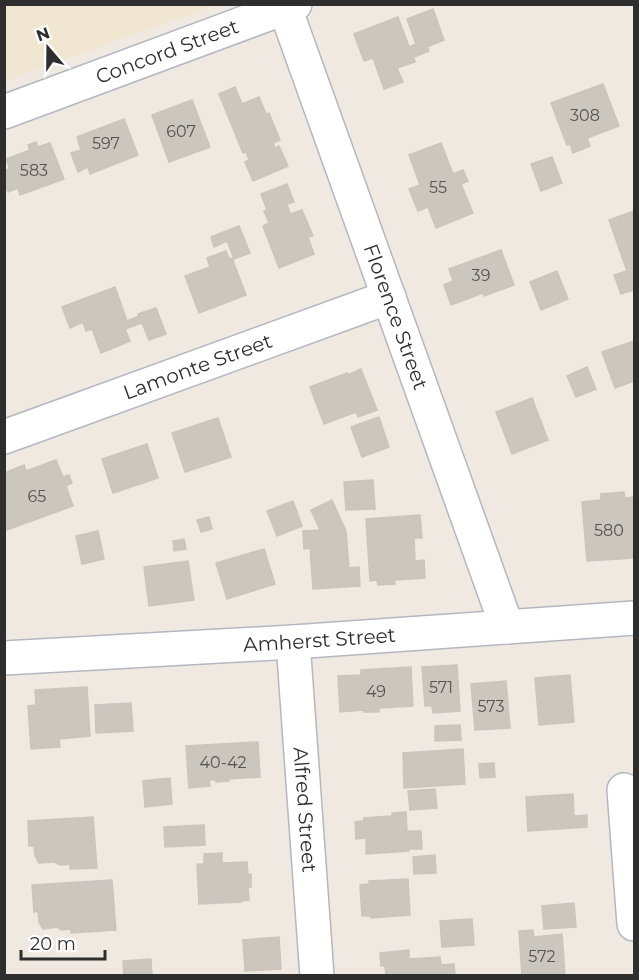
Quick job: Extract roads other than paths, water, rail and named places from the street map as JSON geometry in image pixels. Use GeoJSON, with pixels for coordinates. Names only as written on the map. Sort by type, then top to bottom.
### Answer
{"type":"FeatureCollection","features":[{"type":"Feature","properties":{"kind":"street","name":"Concord Street"},"geometry":{"type":"LineString","coordinates":[[4,112],[290,6]]}},
{"type":"Feature","properties":{"kind":"street","name":"Florence Street"},"geometry":{"type":"LineString","coordinates":[[290,6],[389,297],[507,627]]}},
{"type":"Feature","properties":{"kind":"street","name":"Lamonte Street"},"geometry":{"type":"LineString","coordinates":[[4,436],[389,297]]}},
{"type":"Feature","properties":{"kind":"street","name":"Amherst Street"},"geometry":{"type":"LineString","coordinates":[[4,658],[293,642],[634,618]]}},
{"type":"Feature","properties":{"kind":"street","name":"Alfred Street"},"geometry":{"type":"LineString","coordinates":[[293,642],[317,975]]}},
{"type":"Feature","properties":{"kind":"street"},"geometry":{"type":"LineString","coordinates":[[624,790],[634,924]]}}]}
